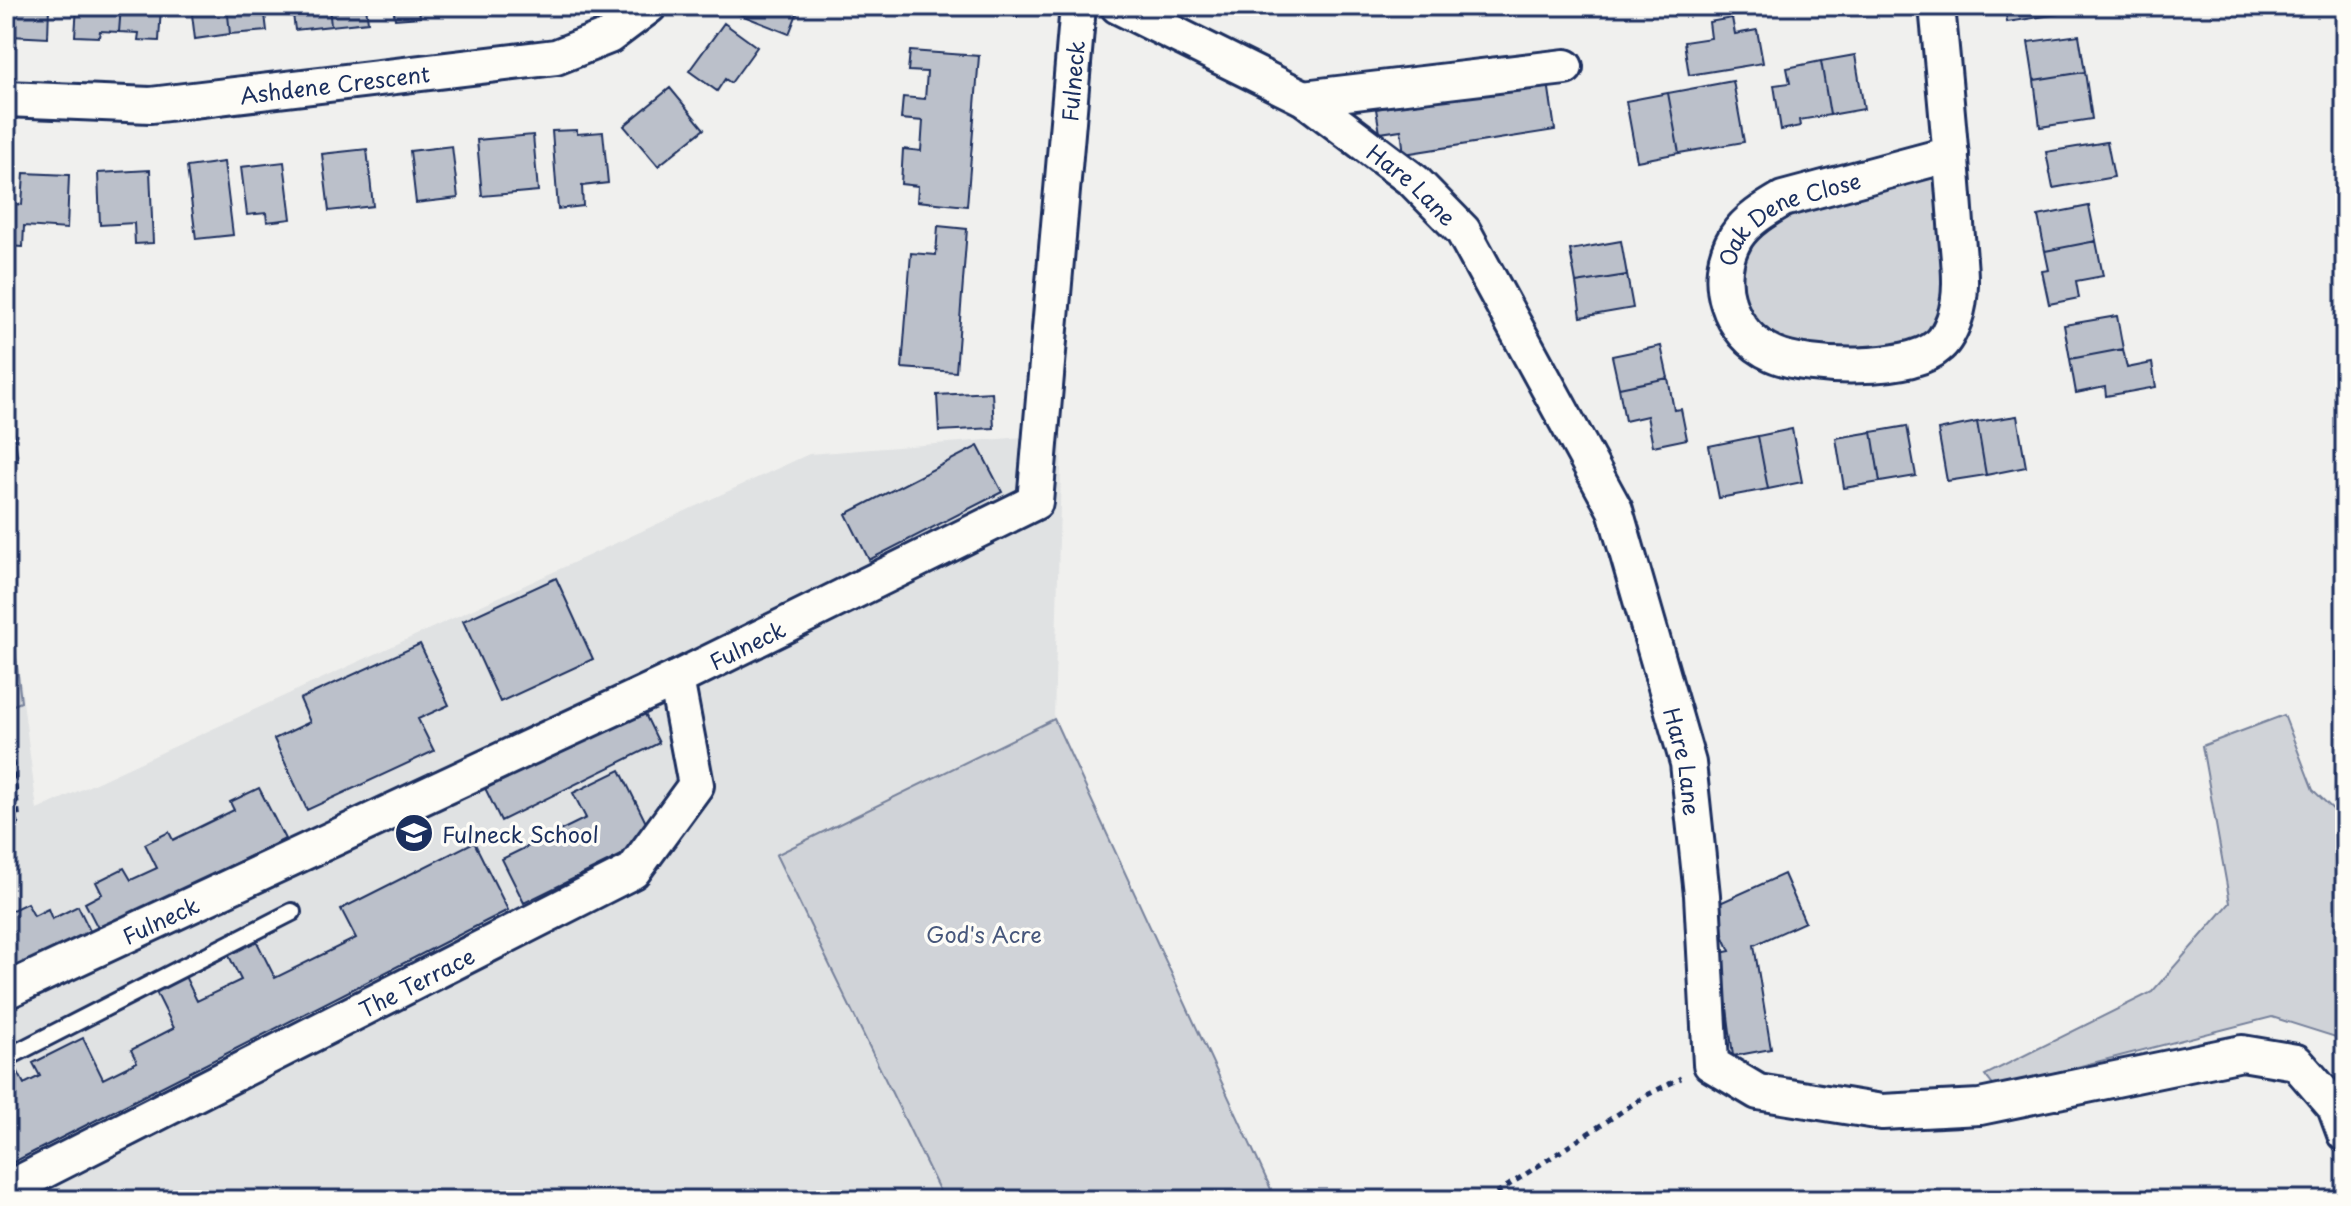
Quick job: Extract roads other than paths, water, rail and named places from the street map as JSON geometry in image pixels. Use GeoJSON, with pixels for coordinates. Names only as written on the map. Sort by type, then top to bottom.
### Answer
{"type":"FeatureCollection","features":[{"type":"Feature","properties":{"kind":"street","name":"Ashdene Crescent"},"geometry":{"type":"LineString","coordinates":[[6,99],[151,105],[556,57],[609,36],[649,6]]}},
{"type":"Feature","properties":{"kind":"street","name":"Fulneck"},"geometry":{"type":"LineString","coordinates":[[6,991],[676,679],[1035,502],[1078,6]]}},
{"type":"Feature","properties":{"kind":"street","name":"Hare Lane"},"geometry":{"type":"LineString","coordinates":[[1118,6],[1304,98],[1414,181],[1463,231],[1615,510],[1688,763],[1702,895],[1711,1064],[1758,1092],[1882,1112],[1980,1107],[2242,1053],[2296,1062],[2335,1107],[2345,1134]]}},
{"type":"Feature","properties":{"kind":"street","name":"Oak Dene Close"},"geometry":{"type":"LineString","coordinates":[[1937,6],[1951,154],[1960,299],[1953,323],[1939,346],[1920,357],[1853,365],[1801,363],[1771,354],[1748,337],[1731,315],[1724,290],[1723,263],[1737,235],[1758,214],[1783,199],[1951,154]]}},
{"type":"Feature","properties":{"kind":"street"},"geometry":{"type":"LineString","coordinates":[[1304,98],[1565,67]]}},
{"type":"Feature","properties":{"kind":"street","name":"The Terrace"},"geometry":{"type":"LineString","coordinates":[[6,1190],[633,871],[696,785],[676,679]]}},
{"type":"Feature","properties":{"kind":"lane"},"geometry":{"type":"LineString","coordinates":[[6,1058],[292,912]]}},
{"type":"Feature","properties":{"kind":"place","name":"Fulneck School"},"geometry":{"type":"Point","coordinates":[414,833]}},
{"type":"Feature","properties":{"kind":"park label","name":"God's Acre"},"geometry":{"type":"Point","coordinates":[984,933]}}]}
